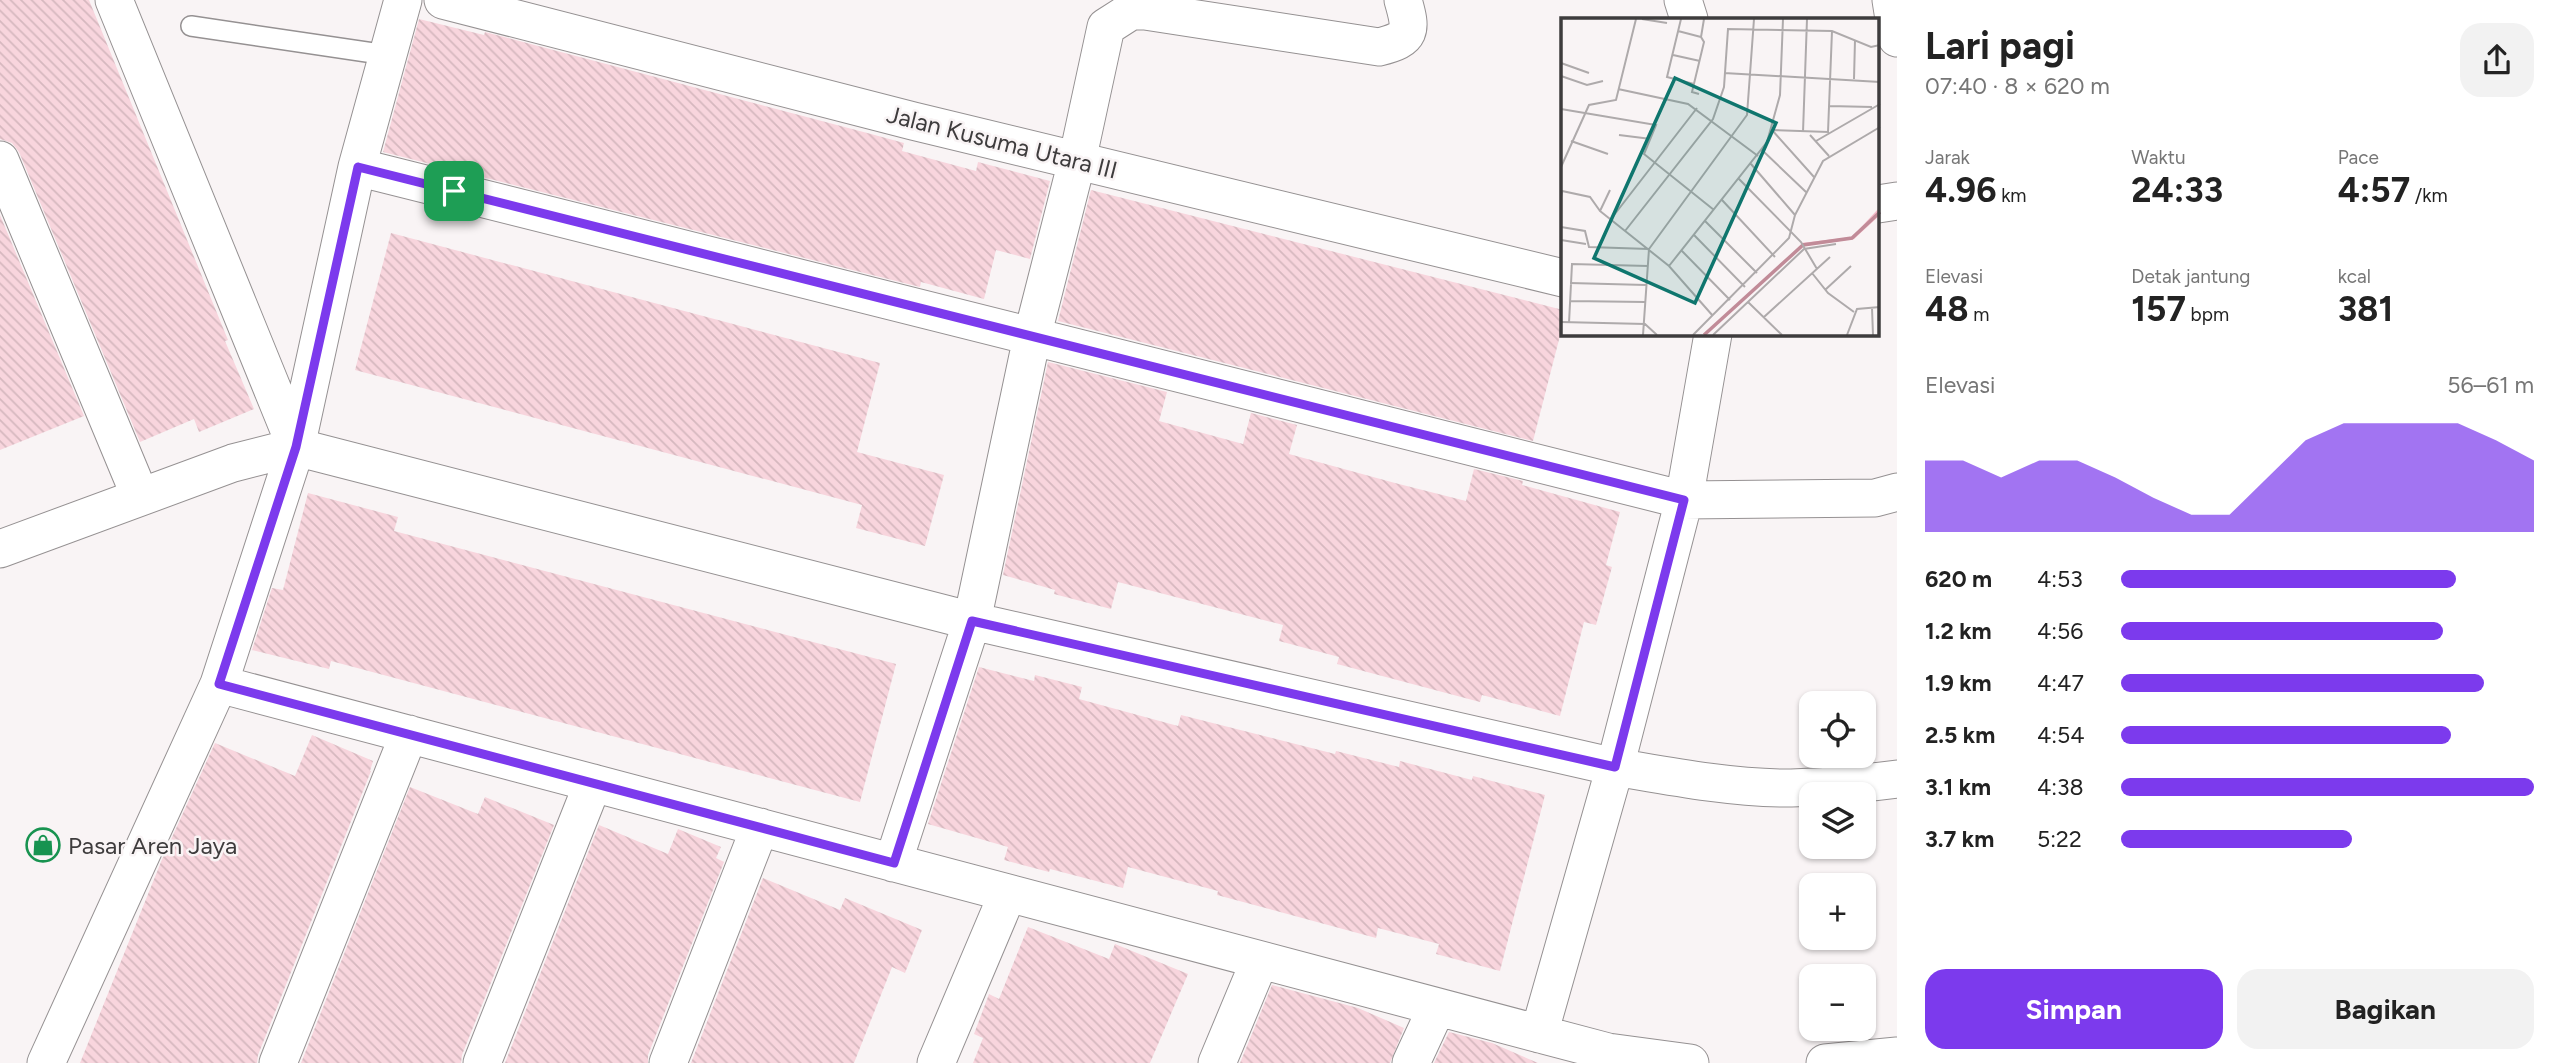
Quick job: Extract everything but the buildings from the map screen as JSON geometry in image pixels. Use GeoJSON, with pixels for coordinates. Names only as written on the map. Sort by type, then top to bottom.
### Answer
{"type":"FeatureCollection","features":[{"type":"Feature","properties":{"kind":"street"},"geometry":{"type":"LineString","coordinates":[[114,0],[296,447]]}},
{"type":"Feature","properties":{"kind":"street"},"geometry":{"type":"LineString","coordinates":[[46,1063],[219,684],[296,447],[358,167],[403,0]]}},
{"type":"Feature","properties":{"kind":"street","name":"Jalan Kusuma Utara III"},"geometry":{"type":"LineString","coordinates":[[443,0],[1077,161],[1561,278]]}},
{"type":"Feature","properties":{"kind":"street"},"geometry":{"type":"LineString","coordinates":[[894,863],[972,621],[1032,337],[1077,161],[1106,27],[1131,11],[1260,14],[1379,47],[1398,42],[1407,34],[1410,23],[1403,0]]}},
{"type":"Feature","properties":{"kind":"street"},"geometry":{"type":"LineString","coordinates":[[1683,0],[1689,18]]}},
{"type":"Feature","properties":{"kind":"street"},"geometry":{"type":"LineString","coordinates":[[1891,0],[1897,38]]}},
{"type":"Feature","properties":{"kind":"street"},"geometry":{"type":"LineString","coordinates":[[0,160],[140,496]]}},
{"type":"Feature","properties":{"kind":"street"},"geometry":{"type":"LineString","coordinates":[[358,167],[1684,500],[1875,498],[1897,492]]}},
{"type":"Feature","properties":{"kind":"street"},"geometry":{"type":"LineString","coordinates":[[1539,1034],[1615,767],[1684,500],[1713,336]]}},
{"type":"Feature","properties":{"kind":"street"},"geometry":{"type":"LineString","coordinates":[[0,549],[233,463],[296,447],[972,621],[1615,767],[1677,778],[1778,788],[1853,785],[1897,779]]}},
{"type":"Feature","properties":{"kind":"street"},"geometry":{"type":"LineString","coordinates":[[219,684],[1539,1034],[1606,1058],[1690,1063]]}},
{"type":"Feature","properties":{"kind":"street"},"geometry":{"type":"LineString","coordinates":[[278,1063],[409,734]]}},
{"type":"Feature","properties":{"kind":"street"},"geometry":{"type":"LineString","coordinates":[[482,1063],[593,783]]}},
{"type":"Feature","properties":{"kind":"street"},"geometry":{"type":"LineString","coordinates":[[668,1063],[760,827]]}},
{"type":"Feature","properties":{"kind":"street"},"geometry":{"type":"LineString","coordinates":[[936,1063],[1008,893]]}},
{"type":"Feature","properties":{"kind":"street"},"geometry":{"type":"LineString","coordinates":[[1217,1063],[1260,960]]}},
{"type":"Feature","properties":{"kind":"street"},"geometry":{"type":"LineString","coordinates":[[1411,1063],[1437,1007]]}},
{"type":"Feature","properties":{"kind":"street"},"geometry":{"type":"LineString","coordinates":[[1825,1063],[1897,1056]]}},
{"type":"Feature","properties":{"kind":"lane"},"geometry":{"type":"LineString","coordinates":[[191,26],[387,55]]}},
{"type":"Feature","properties":{"kind":"place","name":"Pasar Aren Jaya"},"geometry":{"type":"Point","coordinates":[43,845]}},
{"type":"Feature","properties":{"kind":"route"},"geometry":{"type":"LineString","coordinates":[[358,167],[454,191],[1684,500],[1615,767],[972,621],[894,863],[219,684],[296,447],[358,167]]}}]}
